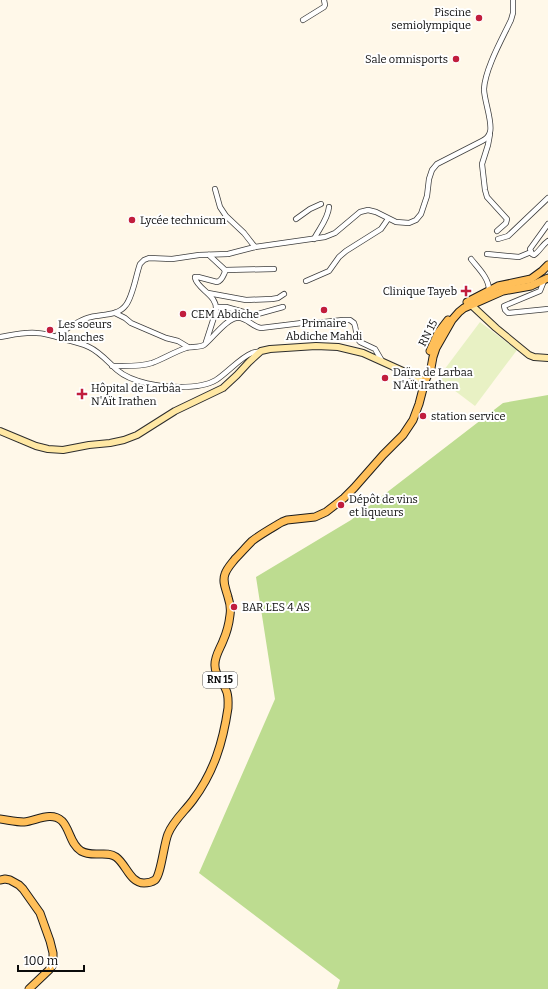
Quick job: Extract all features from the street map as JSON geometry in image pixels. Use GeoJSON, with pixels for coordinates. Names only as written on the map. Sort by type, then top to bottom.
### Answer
{"type":"FeatureCollection","features":[{"type":"Feature","properties":{"kind":"main road","name":"RN 15"},"geometry":{"type":"LineString","coordinates":[[0,819],[27,822],[41,818],[56,818],[63,823],[73,842],[82,851],[92,854],[111,854],[122,862],[131,876],[139,882],[143,883],[155,880],[160,870],[165,840],[168,832],[202,787],[214,765],[221,742],[228,696],[227,690],[217,676],[215,662],[230,621],[230,604],[223,581],[226,572],[238,555],[253,540],[287,520],[321,515],[344,498],[396,442],[413,420],[431,368],[434,352],[452,320],[459,312],[469,303],[489,290],[531,279],[548,265]]}},
{"type":"Feature","properties":{"kind":"main road","name":"RN 15"},"geometry":{"type":"LineString","coordinates":[[469,303],[503,291],[531,286],[546,280]]}},
{"type":"Feature","properties":{"kind":"main road"},"geometry":{"type":"LineString","coordinates":[[469,303],[496,328],[529,355],[548,358]]}},
{"type":"Feature","properties":{"kind":"main road"},"geometry":{"type":"LineString","coordinates":[[0,431],[36,446],[48,449],[63,450],[124,440],[137,435],[175,411],[223,388],[261,351],[270,349],[316,346],[338,347],[363,354],[426,379]]}},
{"type":"Feature","properties":{"kind":"main road"},"geometry":{"type":"LineString","coordinates":[[0,880],[10,880],[23,889],[40,913],[50,942],[53,960],[52,966],[29,989]]}},
{"type":"Feature","properties":{"kind":"street"},"geometry":{"type":"LineString","coordinates":[[303,20],[324,7],[324,0]]}},
{"type":"Feature","properties":{"kind":"street"},"geometry":{"type":"LineString","coordinates":[[497,231],[506,223],[507,219],[487,197],[485,190],[482,164],[488,145],[490,131],[484,90],[491,64],[511,20],[513,13],[513,0]]}},
{"type":"Feature","properties":{"kind":"street"},"geometry":{"type":"LineString","coordinates":[[56,336],[82,320],[90,317],[115,313],[121,310],[130,298],[140,264],[149,258],[228,254],[255,247],[325,237],[335,233],[360,212],[368,210],[376,212],[396,222],[409,223],[416,220],[421,214],[427,196],[429,179],[432,170],[437,164],[487,138],[490,131]]}},
{"type":"Feature","properties":{"kind":"street"},"geometry":{"type":"LineString","coordinates":[[215,189],[220,207],[226,216],[244,233],[255,247]]}},
{"type":"Feature","properties":{"kind":"street"},"geometry":{"type":"LineString","coordinates":[[498,239],[508,236],[548,198]]}},
{"type":"Feature","properties":{"kind":"street"},"geometry":{"type":"LineString","coordinates":[[296,219],[320,204]]}},
{"type":"Feature","properties":{"kind":"street"},"geometry":{"type":"LineString","coordinates":[[314,239],[324,222],[329,207]]}},
{"type":"Feature","properties":{"kind":"street"},"geometry":{"type":"LineString","coordinates":[[306,281],[329,271],[339,257],[381,229],[388,219]]}},
{"type":"Feature","properties":{"kind":"street"},"geometry":{"type":"LineString","coordinates":[[531,252],[530,250],[548,224]]}},
{"type":"Feature","properties":{"kind":"street"},"geometry":{"type":"LineString","coordinates":[[531,252],[534,255],[538,253],[548,241]]}},
{"type":"Feature","properties":{"kind":"street"},"geometry":{"type":"LineString","coordinates":[[487,254],[519,257],[531,252]]}},
{"type":"Feature","properties":{"kind":"street"},"geometry":{"type":"LineString","coordinates":[[209,255],[225,270],[274,269]]}},
{"type":"Feature","properties":{"kind":"street"},"geometry":{"type":"LineString","coordinates":[[471,258],[485,276],[489,284],[489,290]]}},
{"type":"Feature","properties":{"kind":"street"},"geometry":{"type":"LineString","coordinates":[[206,343],[217,307],[208,293],[196,282],[195,277],[198,276],[217,282],[221,280],[225,270]]}},
{"type":"Feature","properties":{"kind":"street"},"geometry":{"type":"LineString","coordinates":[[546,280],[540,291],[504,306],[508,313],[548,310]]}},
{"type":"Feature","properties":{"kind":"street"},"geometry":{"type":"LineString","coordinates":[[208,293],[246,300],[272,299],[278,298],[284,294]]}},
{"type":"Feature","properties":{"kind":"street"},"geometry":{"type":"LineString","coordinates":[[217,307],[226,307],[254,315],[283,307]]}},
{"type":"Feature","properties":{"kind":"street"},"geometry":{"type":"LineString","coordinates":[[115,313],[131,323],[166,338],[178,341],[188,347]]}},
{"type":"Feature","properties":{"kind":"street"},"geometry":{"type":"LineString","coordinates":[[112,366],[152,363],[188,347],[200,346],[206,343],[226,324],[238,317],[261,328],[302,323],[350,320],[354,323],[356,328],[358,340],[375,349],[382,361]]}},
{"type":"Feature","properties":{"kind":"street"},"geometry":{"type":"LineString","coordinates":[[0,337],[13,334],[36,333],[56,336],[90,347],[118,371],[136,381],[180,387],[202,386],[214,381],[227,373],[240,361],[252,353],[261,351]]}},
{"type":"Feature","properties":{"kind":"green space"},"geometry":{"type":"Polygon","coordinates":[[[480,322],[517,350],[475,406],[438,378],[480,322]]]}},
{"type":"Feature","properties":{"kind":"green space"},"geometry":{"type":"Polygon","coordinates":[[[548,395],[548,989],[337,989],[340,980],[199,873],[275,699],[256,577],[351,520],[503,403],[548,395]]]}},
{"type":"Feature","properties":{"kind":"place","name":"Piscine semiolympique"},"geometry":{"type":"Point","coordinates":[479,18]}},
{"type":"Feature","properties":{"kind":"place","name":"Sale omnisports"},"geometry":{"type":"Point","coordinates":[456,59]}},
{"type":"Feature","properties":{"kind":"place","name":"Lycée technicum"},"geometry":{"type":"Point","coordinates":[132,220]}},
{"type":"Feature","properties":{"kind":"place","name":"Clinique Tayeb"},"geometry":{"type":"Point","coordinates":[466,291]}},
{"type":"Feature","properties":{"kind":"place","name":"Primaire Abdiche Mahdi"},"geometry":{"type":"Point","coordinates":[324,310]}},
{"type":"Feature","properties":{"kind":"place","name":"CEM Abdiche"},"geometry":{"type":"Point","coordinates":[183,314]}},
{"type":"Feature","properties":{"kind":"place","name":"Les soeurs blanches"},"geometry":{"type":"Point","coordinates":[50,330]}},
{"type":"Feature","properties":{"kind":"place","name":"Daïra de Larbaa N'Aït Irathen"},"geometry":{"type":"Point","coordinates":[385,378]}},
{"type":"Feature","properties":{"kind":"place","name":"Hôpital de Larbâa N'Aït Irathen"},"geometry":{"type":"Point","coordinates":[82,394]}},
{"type":"Feature","properties":{"kind":"place","name":"station service"},"geometry":{"type":"Point","coordinates":[423,416]}},
{"type":"Feature","properties":{"kind":"place","name":"Dépôt de vins et liqueurs"},"geometry":{"type":"Point","coordinates":[341,505]}},
{"type":"Feature","properties":{"kind":"place","name":"BAR LES 4 AS"},"geometry":{"type":"Point","coordinates":[234,607]}}]}
